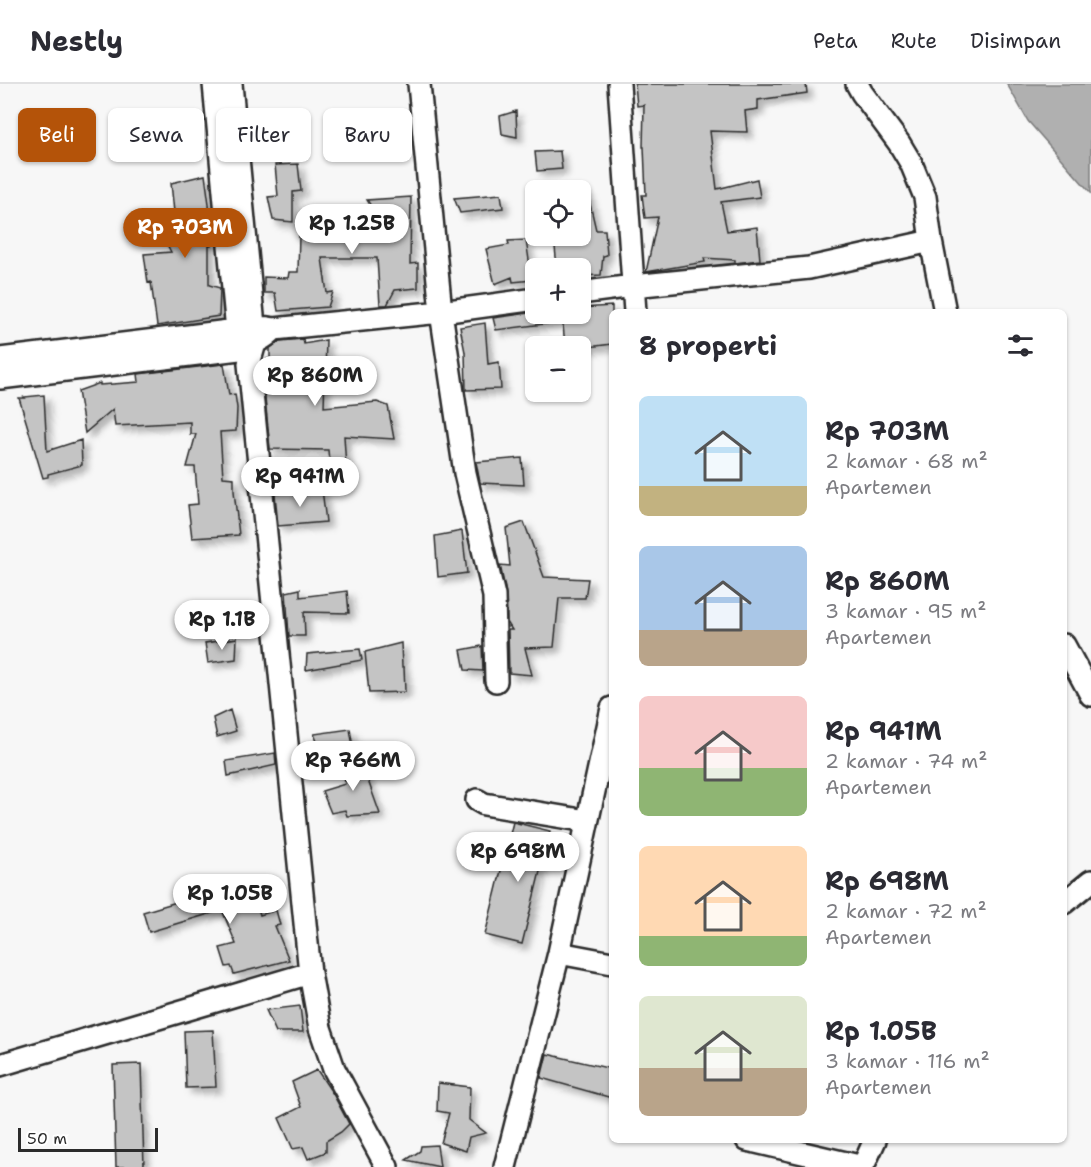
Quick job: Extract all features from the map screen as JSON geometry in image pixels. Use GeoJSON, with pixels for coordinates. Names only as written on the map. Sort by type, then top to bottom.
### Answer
{"type":"FeatureCollection","features":[{"type":"Feature","properties":{"kind":"street"},"geometry":{"type":"LineString","coordinates":[[214,84],[251,340]]}},
{"type":"Feature","properties":{"kind":"street"},"geometry":{"type":"LineString","coordinates":[[231,84],[251,340],[310,973],[320,1028],[334,1069],[387,1167]]}},
{"type":"Feature","properties":{"kind":"street"},"geometry":{"type":"LineString","coordinates":[[420,84],[441,312],[465,473],[494,596],[496,681]]}},
{"type":"Feature","properties":{"kind":"street"},"geometry":{"type":"LineString","coordinates":[[619,84],[635,309]]}},
{"type":"Feature","properties":{"kind":"street"},"geometry":{"type":"LineString","coordinates":[[857,84],[899,143],[926,197],[931,241],[944,309]]}},
{"type":"Feature","properties":{"kind":"street"},"geometry":{"type":"LineString","coordinates":[[591,292],[809,268],[931,241]]}},
{"type":"Feature","properties":{"kind":"street"},"geometry":{"type":"LineString","coordinates":[[0,378],[525,301]]}},
{"type":"Feature","properties":{"kind":"street"},"geometry":{"type":"LineString","coordinates":[[0,359],[251,340]]}},
{"type":"Feature","properties":{"kind":"street"},"geometry":{"type":"LineString","coordinates":[[1067,651],[1091,695]]}},
{"type":"Feature","properties":{"kind":"street"},"geometry":{"type":"LineString","coordinates":[[505,1167],[559,952],[609,722]]}},
{"type":"Feature","properties":{"kind":"street"},"geometry":{"type":"LineString","coordinates":[[477,800],[484,804],[587,821]]}},
{"type":"Feature","properties":{"kind":"street"},"geometry":{"type":"LineString","coordinates":[[1067,901],[1091,881]]}},
{"type":"Feature","properties":{"kind":"street"},"geometry":{"type":"LineString","coordinates":[[559,952],[609,962]]}},
{"type":"Feature","properties":{"kind":"street"},"geometry":{"type":"LineString","coordinates":[[0,1065],[310,973]]}},
{"type":"Feature","properties":{"kind":"street"},"geometry":{"type":"LineString","coordinates":[[760,1143],[859,1166],[867,1160],[874,1143]]}},
{"type":"Feature","properties":{"kind":"shaded area"},"geometry":{"type":"Polygon","coordinates":[[[1007,84],[1091,84],[1091,193],[1028,121],[1007,84]]]}},
{"type":"Feature","properties":{"kind":"building"},"geometry":{"type":"Polygon","coordinates":[[[635,84],[806,84],[807,93],[758,100],[758,109],[745,111],[747,132],[710,131],[717,189],[757,179],[760,197],[721,202],[727,231],[757,227],[760,260],[735,263],[735,260],[704,258],[705,262],[646,272],[658,217],[645,218],[642,195],[646,195],[643,147],[644,105],[637,106],[635,84]]]}},
{"type":"Feature","properties":{"kind":"building"},"geometry":{"type":"Polygon","coordinates":[[[516,111],[517,137],[502,134],[500,116],[516,111]]]}},
{"type":"Feature","properties":{"kind":"building"},"geometry":{"type":"Polygon","coordinates":[[[560,151],[562,169],[537,171],[535,152],[560,151]]]}},
{"type":"Feature","properties":{"kind":"building"},"geometry":{"type":"Polygon","coordinates":[[[298,164],[301,191],[293,192],[293,222],[273,220],[268,197],[278,196],[275,165],[298,164]]]}},
{"type":"Feature","properties":{"kind":"building"},"geometry":{"type":"Polygon","coordinates":[[[205,175],[211,245],[209,245],[209,285],[220,288],[219,316],[157,326],[151,282],[148,283],[144,254],[171,252],[164,239],[162,215],[174,212],[171,183],[205,175]]]}},
{"type":"Feature","properties":{"kind":"building"},"geometry":{"type":"Polygon","coordinates":[[[501,194],[503,208],[460,213],[454,198],[501,194]]]}},
{"type":"Feature","properties":{"kind":"building"},"geometry":{"type":"Polygon","coordinates":[[[411,197],[410,264],[418,263],[418,288],[395,290],[387,305],[380,305],[377,258],[322,258],[327,293],[333,292],[328,307],[278,311],[275,293],[264,293],[264,277],[288,278],[289,272],[298,272],[299,235],[328,234],[326,216],[376,214],[367,200],[411,197]]]}},
{"type":"Feature","properties":{"kind":"building"},"geometry":{"type":"Polygon","coordinates":[[[591,208],[596,230],[605,230],[607,255],[603,256],[601,275],[591,275],[591,258],[556,258],[555,246],[591,246],[591,208]]]}},
{"type":"Feature","properties":{"kind":"building"},"geometry":{"type":"Polygon","coordinates":[[[525,240],[529,258],[525,258],[525,281],[513,282],[512,277],[495,284],[486,249],[509,245],[508,241],[525,240]]]}},
{"type":"Feature","properties":{"kind":"building"},"geometry":{"type":"Polygon","coordinates":[[[612,306],[612,309],[609,309],[609,344],[591,347],[591,336],[564,336],[563,324],[591,324],[591,307],[612,306]]]}},
{"type":"Feature","properties":{"kind":"building"},"geometry":{"type":"Polygon","coordinates":[[[525,314],[525,324],[543,324],[496,330],[493,318],[525,314]]]}},
{"type":"Feature","properties":{"kind":"building"},"geometry":{"type":"Polygon","coordinates":[[[485,323],[488,364],[499,362],[501,389],[466,390],[465,352],[460,327],[485,323]]]}},
{"type":"Feature","properties":{"kind":"building"},"geometry":{"type":"Polygon","coordinates":[[[303,339],[304,344],[326,340],[324,407],[377,402],[388,406],[394,439],[344,436],[347,483],[331,484],[328,450],[270,449],[264,387],[266,387],[267,359],[270,359],[270,348],[280,341],[303,339]]]}},
{"type":"Feature","properties":{"kind":"building"},"geometry":{"type":"Polygon","coordinates":[[[224,364],[229,395],[235,394],[237,408],[236,431],[220,432],[223,477],[234,478],[239,535],[192,538],[188,505],[198,504],[195,467],[187,467],[196,434],[190,434],[190,422],[115,426],[113,409],[85,433],[78,391],[100,383],[100,385],[139,382],[138,374],[224,364]]]}},
{"type":"Feature","properties":{"kind":"building"},"geometry":{"type":"Polygon","coordinates":[[[44,395],[47,451],[81,440],[82,465],[48,474],[48,477],[43,478],[19,398],[44,395]]]}},
{"type":"Feature","properties":{"kind":"building"},"geometry":{"type":"Polygon","coordinates":[[[522,458],[524,485],[480,483],[476,462],[522,458]]]}},
{"type":"Feature","properties":{"kind":"building"},"geometry":{"type":"Polygon","coordinates":[[[322,489],[326,522],[278,526],[275,494],[322,489]]]}},
{"type":"Feature","properties":{"kind":"building"},"geometry":{"type":"Polygon","coordinates":[[[524,522],[544,577],[588,579],[585,598],[559,598],[554,647],[525,648],[532,675],[509,673],[508,630],[512,630],[507,622],[506,593],[500,565],[510,566],[506,528],[524,522]]]}},
{"type":"Feature","properties":{"kind":"building"},"geometry":{"type":"Polygon","coordinates":[[[462,531],[467,573],[438,577],[435,536],[462,531]]]}},
{"type":"Feature","properties":{"kind":"building"},"geometry":{"type":"Polygon","coordinates":[[[300,589],[300,597],[347,591],[349,613],[304,612],[305,636],[289,636],[286,592],[300,589]]]}},
{"type":"Feature","properties":{"kind":"building"},"geometry":{"type":"Polygon","coordinates":[[[237,638],[236,659],[208,663],[205,643],[237,638]]]}},
{"type":"Feature","properties":{"kind":"building"},"geometry":{"type":"Polygon","coordinates":[[[401,643],[405,692],[369,693],[365,652],[401,643]]]}},
{"type":"Feature","properties":{"kind":"building"},"geometry":{"type":"Polygon","coordinates":[[[482,646],[483,671],[465,670],[461,650],[482,646]]]}},
{"type":"Feature","properties":{"kind":"building"},"geometry":{"type":"Polygon","coordinates":[[[360,649],[362,660],[306,670],[307,654],[360,649]]]}},
{"type":"Feature","properties":{"kind":"building"},"geometry":{"type":"Polygon","coordinates":[[[230,710],[236,731],[217,737],[213,718],[230,710]]]}},
{"type":"Feature","properties":{"kind":"building"},"geometry":{"type":"Polygon","coordinates":[[[350,729],[354,753],[323,756],[314,734],[350,729]]]}},
{"type":"Feature","properties":{"kind":"building"},"geometry":{"type":"Polygon","coordinates":[[[275,753],[276,765],[228,776],[226,761],[275,753]]]}},
{"type":"Feature","properties":{"kind":"building"},"geometry":{"type":"Polygon","coordinates":[[[360,758],[380,814],[347,816],[345,810],[331,813],[322,791],[345,784],[343,761],[360,758]]]}},
{"type":"Feature","properties":{"kind":"building"},"geometry":{"type":"Polygon","coordinates":[[[513,822],[550,831],[522,944],[485,935],[513,822]]]}},
{"type":"Feature","properties":{"kind":"building"},"geometry":{"type":"Polygon","coordinates":[[[250,880],[260,915],[276,910],[280,925],[275,926],[289,960],[234,974],[231,966],[226,967],[220,948],[236,944],[222,910],[149,932],[143,912],[250,880]]]}},
{"type":"Feature","properties":{"kind":"building"},"geometry":{"type":"Polygon","coordinates":[[[300,1006],[303,1032],[276,1032],[266,1010],[300,1006]]]}},
{"type":"Feature","properties":{"kind":"building"},"geometry":{"type":"Polygon","coordinates":[[[213,1030],[216,1087],[186,1088],[184,1031],[213,1030]]]}},
{"type":"Feature","properties":{"kind":"building"},"geometry":{"type":"Polygon","coordinates":[[[547,1054],[609,1068],[609,1097],[541,1078],[547,1054]]]}},
{"type":"Feature","properties":{"kind":"building"},"geometry":{"type":"Polygon","coordinates":[[[141,1064],[144,1167],[116,1167],[113,1065],[141,1064]]]}},
{"type":"Feature","properties":{"kind":"building"},"geometry":{"type":"Polygon","coordinates":[[[317,1070],[349,1124],[326,1141],[326,1152],[308,1159],[303,1147],[293,1149],[279,1118],[301,1107],[292,1082],[317,1070]]]}},
{"type":"Feature","properties":{"kind":"building"},"geometry":{"type":"Polygon","coordinates":[[[438,1083],[470,1087],[469,1120],[486,1133],[469,1137],[466,1151],[441,1143],[449,1113],[437,1111],[438,1083]]]}},
{"type":"Feature","properties":{"kind":"building"},"geometry":{"type":"Polygon","coordinates":[[[437,1145],[440,1167],[406,1160],[420,1151],[421,1146],[437,1145]]]}}]}
